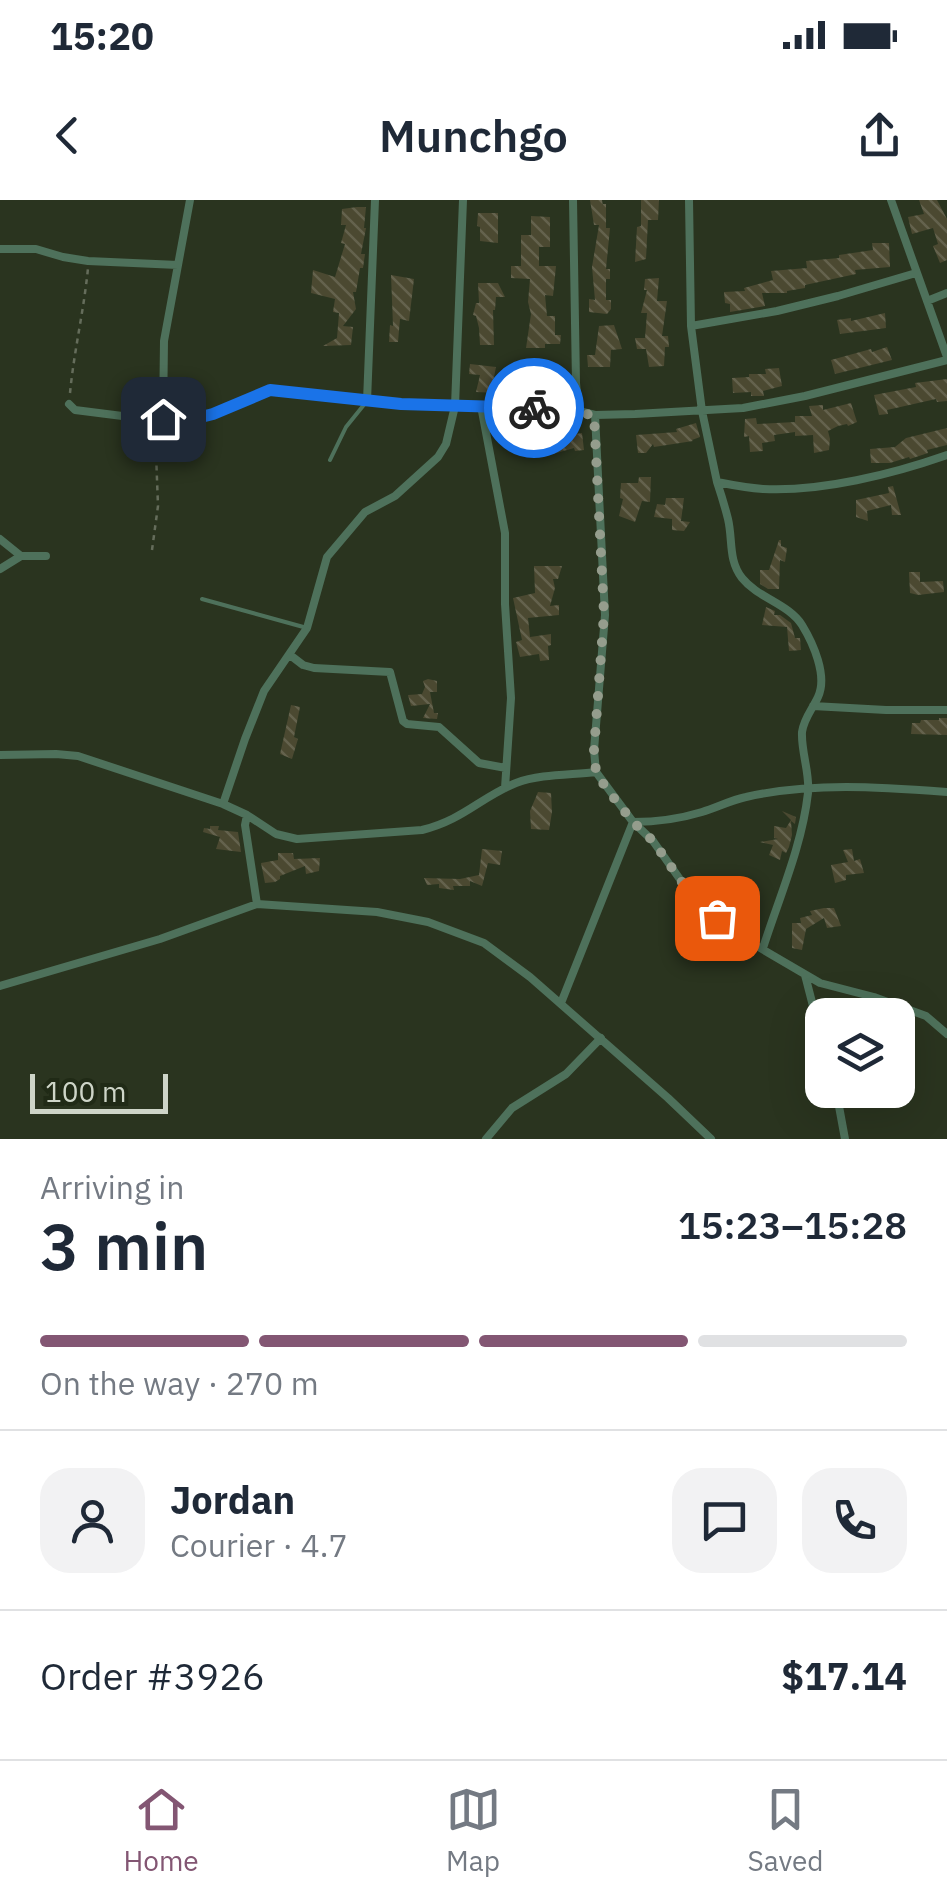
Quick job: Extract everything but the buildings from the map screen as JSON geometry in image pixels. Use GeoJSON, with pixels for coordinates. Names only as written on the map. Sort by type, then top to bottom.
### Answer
{"type":"FeatureCollection","features":[{"type":"Feature","properties":{"kind":"street"},"geometry":{"type":"LineString","coordinates":[[159,420],[164,341],[190,200]]}},
{"type":"Feature","properties":{"kind":"street"},"geometry":{"type":"LineString","coordinates":[[367,401],[375,200]]}},
{"type":"Feature","properties":{"kind":"street"},"geometry":{"type":"LineString","coordinates":[[224,804],[244,738],[264,691],[308,628],[327,556],[366,512],[395,496],[438,458],[446,444],[455,406],[463,200]]}},
{"type":"Feature","properties":{"kind":"street"},"geometry":{"type":"LineString","coordinates":[[573,200],[579,411]]}},
{"type":"Feature","properties":{"kind":"street"},"geometry":{"type":"LineString","coordinates":[[690,200],[691,326],[702,410],[729,522],[733,562],[743,580],[759,595],[795,616],[813,650],[821,678],[821,690],[802,732],[808,788],[802,828],[763,948]]}},
{"type":"Feature","properties":{"kind":"street"},"geometry":{"type":"LineString","coordinates":[[69,404],[76,410],[159,420],[213,414],[270,390],[367,401],[579,411],[594,415],[743,408],[805,396],[947,359],[891,200]]}},
{"type":"Feature","properties":{"kind":"street"},"geometry":{"type":"LineString","coordinates":[[0,249],[36,248],[64,258],[178,266]]}},
{"type":"Feature","properties":{"kind":"street"},"geometry":{"type":"LineString","coordinates":[[691,326],[777,311],[916,273]]}},
{"type":"Feature","properties":{"kind":"street"},"geometry":{"type":"LineString","coordinates":[[927,301],[947,294]]}},
{"type":"Feature","properties":{"kind":"street"},"geometry":{"type":"LineString","coordinates":[[481,406],[505,533],[511,698],[505,788]]}},
{"type":"Feature","properties":{"kind":"street"},"geometry":{"type":"LineString","coordinates":[[594,415],[604,614],[594,750],[596,772],[633,822],[653,841],[696,902],[738,935],[820,983],[926,1016],[947,1034]]}},
{"type":"Feature","properties":{"kind":"street"},"geometry":{"type":"LineString","coordinates":[[717,482],[764,489],[830,484],[878,476],[947,454]]}},
{"type":"Feature","properties":{"kind":"street"},"geometry":{"type":"LineString","coordinates":[[0,539],[21,556]]}},
{"type":"Feature","properties":{"kind":"street"},"geometry":{"type":"LineString","coordinates":[[0,569],[21,556],[46,556]]}},
{"type":"Feature","properties":{"kind":"street"},"geometry":{"type":"LineString","coordinates":[[290,655],[302,665],[314,668],[390,672],[402,721],[438,727],[479,762],[506,768]]}},
{"type":"Feature","properties":{"kind":"street"},"geometry":{"type":"LineString","coordinates":[[813,706],[947,710]]}},
{"type":"Feature","properties":{"kind":"street"},"geometry":{"type":"LineString","coordinates":[[0,754],[78,756],[224,804],[276,834],[297,839],[422,830],[453,820],[505,788],[532,779],[596,772]]}},
{"type":"Feature","properties":{"kind":"street"},"geometry":{"type":"LineString","coordinates":[[633,822],[659,822],[745,797],[808,788],[866,786],[947,792]]}},
{"type":"Feature","properties":{"kind":"street"},"geometry":{"type":"LineString","coordinates":[[247,814],[245,825],[256,904]]}},
{"type":"Feature","properties":{"kind":"street"},"geometry":{"type":"LineString","coordinates":[[561,1003],[633,822]]}},
{"type":"Feature","properties":{"kind":"street"},"geometry":{"type":"LineString","coordinates":[[0,986],[160,939],[256,904],[377,912],[428,922],[484,943],[530,976],[711,1139]]}},
{"type":"Feature","properties":{"kind":"street"},"geometry":{"type":"LineString","coordinates":[[806,975],[812,998]]}},
{"type":"Feature","properties":{"kind":"street"},"geometry":{"type":"LineString","coordinates":[[486,1139],[512,1108],[566,1074],[601,1038]]}},
{"type":"Feature","properties":{"kind":"street"},"geometry":{"type":"LineString","coordinates":[[839,1108],[845,1139]]}},
{"type":"Feature","properties":{"kind":"lane"},"geometry":{"type":"LineString","coordinates":[[330,460],[346,427],[367,401]]}},
{"type":"Feature","properties":{"kind":"lane"},"geometry":{"type":"LineString","coordinates":[[202,598],[308,628]]}},
{"type":"Feature","properties":{"kind":"path"},"geometry":{"type":"LineString","coordinates":[[69,404],[88,261]]}},
{"type":"Feature","properties":{"kind":"path"},"geometry":{"type":"LineString","coordinates":[[152,550],[158,506],[159,420]]}},
{"type":"Feature","properties":{"kind":"way so far"},"geometry":{"type":"LineString","coordinates":[[534,408],[594,415],[604,614],[594,750],[596,772],[633,822],[653,841],[696,902],[717,918]]}},
{"type":"Feature","properties":{"kind":"route"},"geometry":{"type":"LineString","coordinates":[[163,419],[213,414],[270,390],[401,404],[534,408]]}}]}
